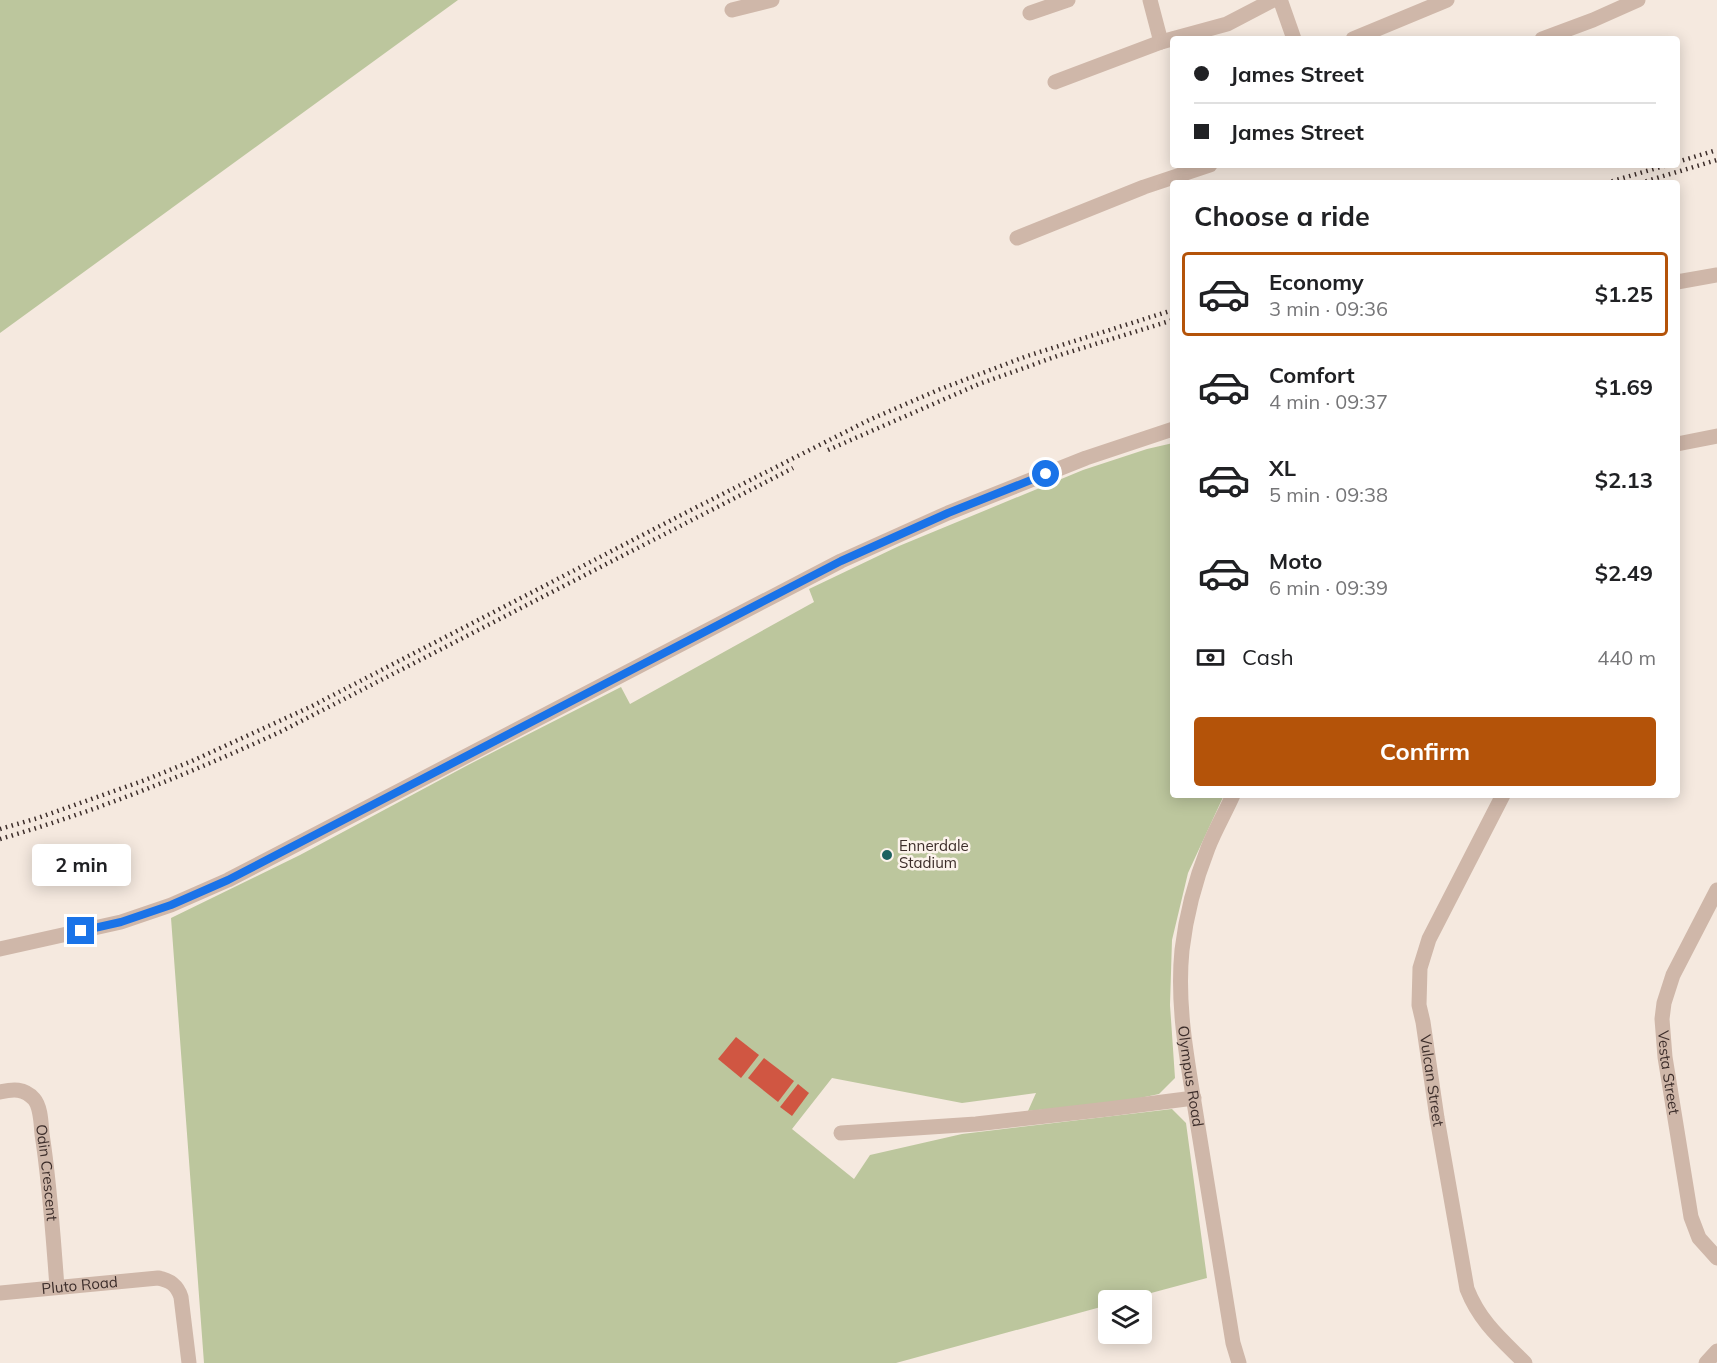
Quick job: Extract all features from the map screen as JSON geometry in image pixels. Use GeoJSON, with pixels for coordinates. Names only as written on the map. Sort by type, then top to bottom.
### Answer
{"type":"FeatureCollection","features":[{"type":"Feature","properties":{"kind":"street"},"geometry":{"type":"LineString","coordinates":[[732,10],[772,0]]}},
{"type":"Feature","properties":{"kind":"street"},"geometry":{"type":"LineString","coordinates":[[1030,13],[1068,0]]}},
{"type":"Feature","properties":{"kind":"street"},"geometry":{"type":"LineString","coordinates":[[1150,0],[1161,42]]}},
{"type":"Feature","properties":{"kind":"street"},"geometry":{"type":"LineString","coordinates":[[1360,36],[1447,0]]}},
{"type":"Feature","properties":{"kind":"street"},"geometry":{"type":"LineString","coordinates":[[1550,36],[1638,0]]}},
{"type":"Feature","properties":{"kind":"street"},"geometry":{"type":"LineString","coordinates":[[1183,36],[1227,24],[1280,1],[1293,36]]}},
{"type":"Feature","properties":{"kind":"street"},"geometry":{"type":"LineString","coordinates":[[1055,82],[1170,40]]}},
{"type":"Feature","properties":{"kind":"street"},"geometry":{"type":"LineString","coordinates":[[1017,238],[1144,187],[1201,168]]}},
{"type":"Feature","properties":{"kind":"street"},"geometry":{"type":"LineString","coordinates":[[1680,281],[1717,275]]}},
{"type":"Feature","properties":{"kind":"street"},"geometry":{"type":"LineString","coordinates":[[0,949],[121,922],[171,905],[228,880],[841,561],[948,513],[1086,458],[1170,430]]}},
{"type":"Feature","properties":{"kind":"street"},"geometry":{"type":"LineString","coordinates":[[1680,443],[1717,436]]}},
{"type":"Feature","properties":{"kind":"street","name":"Olympus Road"},"geometry":{"type":"LineString","coordinates":[[1232,798],[1208,847],[1195,885],[1182,950],[1180,991],[1182,1022],[1194,1098],[1233,1343],[1239,1363]]}},
{"type":"Feature","properties":{"kind":"street","name":"Vulcan Street"},"geometry":{"type":"LineString","coordinates":[[1501,798],[1429,939],[1420,968],[1419,1005],[1467,1289],[1477,1312],[1484,1321],[1526,1363]]}},
{"type":"Feature","properties":{"kind":"street","name":"Vesta Street"},"geometry":{"type":"LineString","coordinates":[[1717,890],[1672,975],[1662,1019],[1665,1057],[1691,1216],[1699,1238],[1717,1258]]}},
{"type":"Feature","properties":{"kind":"street","name":"Odin Crescent"},"geometry":{"type":"LineString","coordinates":[[0,1092],[20,1090],[32,1096],[38,1105],[46,1161],[57,1287]]}},
{"type":"Feature","properties":{"kind":"street"},"geometry":{"type":"LineString","coordinates":[[841,1133],[976,1124],[1194,1098]]}},
{"type":"Feature","properties":{"kind":"street","name":"Pluto Road"},"geometry":{"type":"LineString","coordinates":[[0,1293],[158,1278],[174,1283],[179,1290],[183,1304],[189,1363]]}},
{"type":"Feature","properties":{"kind":"street"},"geometry":{"type":"LineString","coordinates":[[1706,1363],[1717,1352]]}},
{"type":"Feature","properties":{"kind":"green space"},"geometry":{"type":"Polygon","coordinates":[[[0,0],[458,0],[0,333],[0,0]]]}},
{"type":"Feature","properties":{"kind":"green space"},"geometry":{"type":"Polygon","coordinates":[[[1170,444],[1170,798],[1223,798],[1188,873],[1172,940],[1170,1005],[1175,1078],[1159,1094],[1121,1102],[1028,1111],[1036,1093],[962,1103],[832,1078],[792,1129],[854,1179],[870,1155],[962,1134],[1172,1109],[1186,1123],[1207,1278],[1152,1293],[1152,1290],[1098,1290],[1098,1308],[896,1363],[204,1363],[171,918],[300,855],[468,765],[621,687],[630,704],[814,602],[809,589],[899,546],[1083,470],[1170,444]]]}},
{"type":"Feature","properties":{"kind":"building"},"geometry":{"type":"Polygon","coordinates":[[[736,1037],[759,1055],[741,1078],[718,1059],[736,1037]]]}},
{"type":"Feature","properties":{"kind":"building"},"geometry":{"type":"Polygon","coordinates":[[[764,1058],[794,1081],[778,1102],[748,1078],[764,1058]]]}},
{"type":"Feature","properties":{"kind":"building"},"geometry":{"type":"Polygon","coordinates":[[[798,1084],[809,1093],[792,1116],[780,1107],[798,1084]]]}},
{"type":"Feature","properties":{"kind":"railway"},"geometry":{"type":"LineString","coordinates":[[1680,161],[1717,150]]}},
{"type":"Feature","properties":{"kind":"railway"},"geometry":{"type":"LineString","coordinates":[[1650,180],[1717,160]]}},
{"type":"Feature","properties":{"kind":"railway"},"geometry":{"type":"LineString","coordinates":[[1616,180],[1657,168]]}},
{"type":"Feature","properties":{"kind":"railway"},"geometry":{"type":"LineString","coordinates":[[0,829],[145,780],[310,707],[869,420],[938,390],[1027,356],[1170,311]]}},
{"type":"Feature","properties":{"kind":"railway"},"geometry":{"type":"LineString","coordinates":[[828,450],[979,384],[1063,354],[1170,321]]}},
{"type":"Feature","properties":{"kind":"railway"},"geometry":{"type":"LineString","coordinates":[[0,839],[143,790],[282,731],[793,468]]}},
{"type":"Feature","properties":{"kind":"place","name":"Ennerdale Stadium"},"geometry":{"type":"Point","coordinates":[887,855]}},
{"type":"Feature","properties":{"kind":"route"},"geometry":{"type":"LineString","coordinates":[[81,931],[121,922],[171,905],[228,880],[841,561],[948,513],[1046,474]]}}]}
